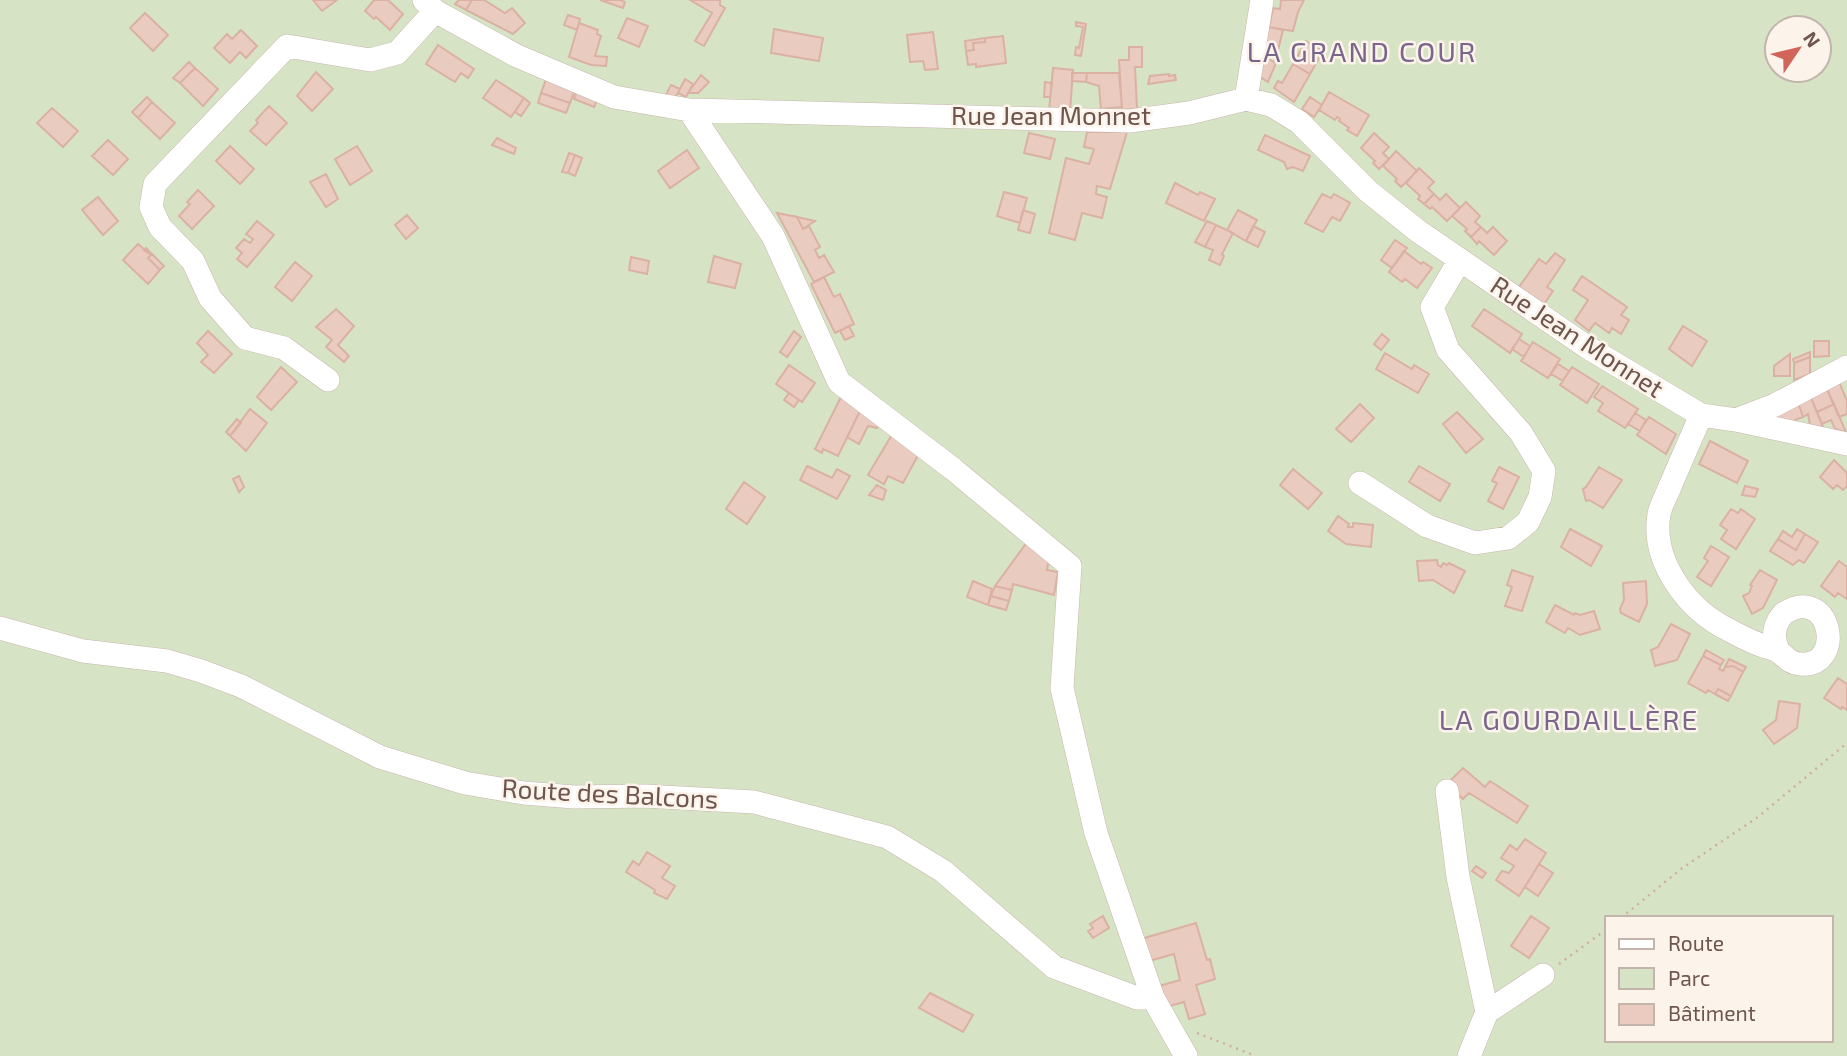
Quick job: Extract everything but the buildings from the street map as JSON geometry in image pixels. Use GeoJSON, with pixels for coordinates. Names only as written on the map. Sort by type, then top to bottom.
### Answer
{"type":"FeatureCollection","features":[{"type":"Feature","properties":{"kind":"street"},"geometry":{"type":"LineString","coordinates":[[1246,99],[1262,0]]}},
{"type":"Feature","properties":{"kind":"street"},"geometry":{"type":"LineString","coordinates":[[328,380],[284,348],[245,338],[210,298],[193,261],[160,227],[151,207],[155,184],[287,46],[370,60],[397,52],[429,6]]}},
{"type":"Feature","properties":{"kind":"street","name":"Rue Jean Monnet"},"geometry":{"type":"LineString","coordinates":[[429,6],[517,56],[614,97],[689,110],[1130,121],[1189,113],[1246,99],[1270,104],[1299,122],[1368,191],[1460,260],[1587,347],[1701,415],[1847,444]]}},
{"type":"Feature","properties":{"kind":"street"},"geometry":{"type":"LineString","coordinates":[[689,110],[773,236],[839,382],[953,469],[1070,566],[1062,688],[1096,833],[1153,998],[1186,1056]]}},
{"type":"Feature","properties":{"kind":"street"},"geometry":{"type":"LineString","coordinates":[[1360,483],[1427,526],[1475,543],[1508,538],[1528,522],[1540,497],[1544,471],[1521,433],[1448,350],[1432,307],[1460,260]]}},
{"type":"Feature","properties":{"kind":"street"},"geometry":{"type":"LineString","coordinates":[[1736,420],[1775,405],[1847,367]]}},
{"type":"Feature","properties":{"kind":"street"},"geometry":{"type":"LineString","coordinates":[[1701,415],[1659,513],[1659,538],[1666,565],[1679,590],[1697,608],[1725,628],[1779,652]]}},
{"type":"Feature","properties":{"kind":"street","name":"Route des Balcons"},"geometry":{"type":"LineString","coordinates":[[0,628],[83,651],[167,661],[201,671],[241,686],[380,757],[465,783],[524,793],[574,797],[645,796],[754,802],[887,837],[943,870],[1054,967],[1137,998],[1153,998]]}},
{"type":"Feature","properties":{"kind":"street"},"geometry":{"type":"LineString","coordinates":[[1447,791],[1458,877],[1487,1012]]}},
{"type":"Feature","properties":{"kind":"street"},"geometry":{"type":"LineString","coordinates":[[1469,1056],[1487,1012],[1542,975]]}},
{"type":"Feature","properties":{"kind":"path"},"geometry":{"type":"LineString","coordinates":[[1623,916],[1681,869],[1758,817],[1847,743]]}},
{"type":"Feature","properties":{"kind":"path"},"geometry":{"type":"LineString","coordinates":[[1542,975],[1605,930]]}},
{"type":"Feature","properties":{"kind":"path"},"geometry":{"type":"LineString","coordinates":[[1165,1019],[1256,1056]]}},
{"type":"Feature","properties":{"kind":"green space"},"geometry":{"type":"Polygon","coordinates":[[[0,0],[1847,0],[1847,1056],[0,1056],[0,0]]]}},
{"type":"Feature","properties":{"kind":"district","name":"LA GRAND COUR"},"geometry":{"type":"Point","coordinates":[1362,52]}},
{"type":"Feature","properties":{"kind":"district","name":"LA GOURDAILLÈRE"},"geometry":{"type":"Point","coordinates":[1569,720]}}]}
